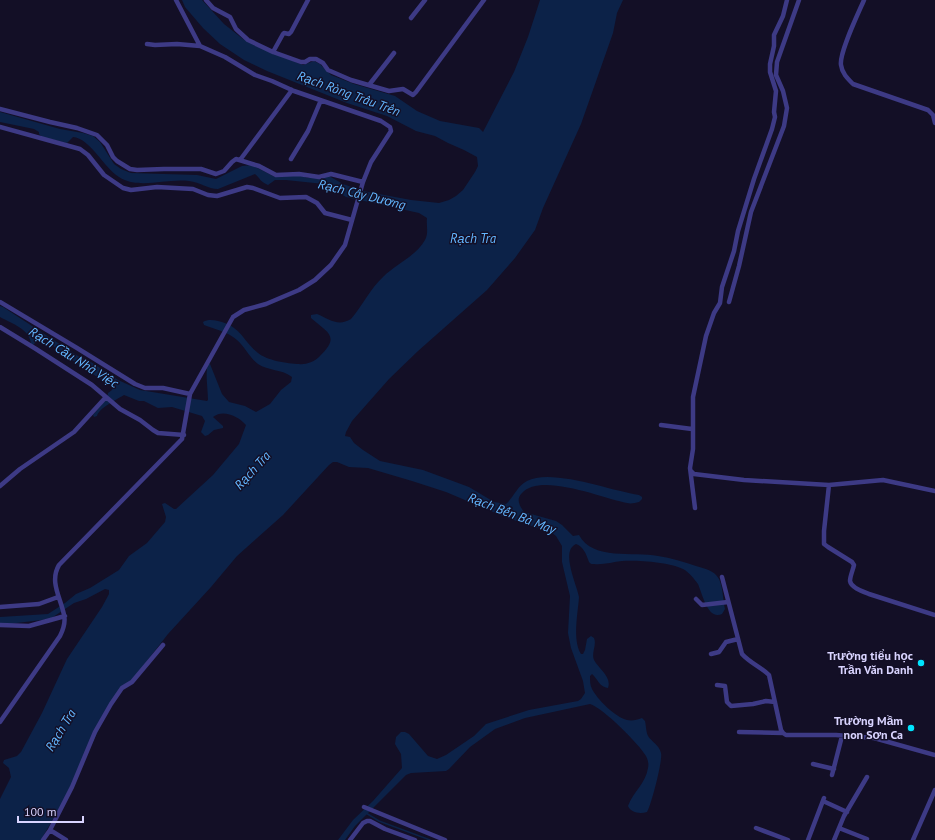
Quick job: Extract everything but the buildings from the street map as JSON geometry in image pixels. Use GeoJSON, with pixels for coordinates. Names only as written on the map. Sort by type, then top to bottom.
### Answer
{"type":"FeatureCollection","features":[{"type":"Feature","properties":{"kind":"street"},"geometry":{"type":"LineString","coordinates":[[176,0],[200,46]]}},
{"type":"Feature","properties":{"kind":"street"},"geometry":{"type":"LineString","coordinates":[[206,0],[217,11],[230,17],[236,29],[248,40],[273,52],[303,63],[310,59],[321,61],[329,71],[369,86],[389,91],[401,89],[412,95],[414,95],[484,0]]}},
{"type":"Feature","properties":{"kind":"street"},"geometry":{"type":"LineString","coordinates":[[273,52],[283,34],[289,34],[291,32],[308,0]]}},
{"type":"Feature","properties":{"kind":"street"},"geometry":{"type":"LineString","coordinates":[[411,18],[425,0]]}},
{"type":"Feature","properties":{"kind":"street"},"geometry":{"type":"LineString","coordinates":[[695,508],[690,468],[693,449],[693,398],[706,336],[714,313],[720,304],[722,287],[734,251],[754,179],[775,117],[776,91],[770,72],[770,64],[774,46],[775,31],[783,16],[787,0]]}},
{"type":"Feature","properties":{"kind":"street"},"geometry":{"type":"LineString","coordinates":[[729,302],[751,212],[784,126],[787,108],[783,91],[776,75],[777,62],[799,0]]}},
{"type":"Feature","properties":{"kind":"street"},"geometry":{"type":"LineString","coordinates":[[864,0],[843,49],[840,65],[845,75],[853,84],[928,110],[934,116],[935,123]]}},
{"type":"Feature","properties":{"kind":"street"},"geometry":{"type":"LineString","coordinates":[[0,722],[60,636],[64,626],[64,614],[59,599],[55,576],[59,566],[180,442],[184,435],[190,395],[231,320],[238,313],[244,310],[266,304],[299,290],[315,280],[332,265],[345,245],[362,184],[371,162],[391,131],[390,127],[381,121],[292,90],[255,74],[225,57],[200,46],[147,44]]}},
{"type":"Feature","properties":{"kind":"street"},"geometry":{"type":"LineString","coordinates":[[369,86],[394,53]]}},
{"type":"Feature","properties":{"kind":"street"},"geometry":{"type":"LineString","coordinates":[[240,160],[292,90]]}},
{"type":"Feature","properties":{"kind":"street"},"geometry":{"type":"LineString","coordinates":[[291,159],[308,131],[321,100]]}},
{"type":"Feature","properties":{"kind":"street"},"geometry":{"type":"LineString","coordinates":[[0,109],[77,128],[97,135],[107,145],[116,161],[130,169],[201,169],[216,174],[224,171],[234,160],[240,160],[259,166],[276,175],[299,174],[319,177],[331,174],[362,184]]}},
{"type":"Feature","properties":{"kind":"street"},"geometry":{"type":"LineString","coordinates":[[0,128],[80,148],[88,155],[104,175],[123,188],[131,190],[157,187],[193,189],[208,195],[216,196],[247,187],[280,198],[306,197],[317,203],[326,213],[352,220]]}},
{"type":"Feature","properties":{"kind":"street"},"geometry":{"type":"LineString","coordinates":[[0,302],[135,384],[145,388],[163,388],[190,395]]}},
{"type":"Feature","properties":{"kind":"street"},"geometry":{"type":"LineString","coordinates":[[0,328],[92,385],[124,412],[140,420],[158,433],[184,435]]}},
{"type":"Feature","properties":{"kind":"street"},"geometry":{"type":"LineString","coordinates":[[0,486],[20,469],[74,432],[106,397]]}},
{"type":"Feature","properties":{"kind":"street"},"geometry":{"type":"LineString","coordinates":[[661,425],[692,429]]}},
{"type":"Feature","properties":{"kind":"street"},"geometry":{"type":"LineString","coordinates":[[691,471],[694,474],[722,478],[828,484],[883,480],[935,491]]}},
{"type":"Feature","properties":{"kind":"street"},"geometry":{"type":"LineString","coordinates":[[828,484],[824,544],[852,562],[854,565],[850,580],[851,583],[860,590],[869,594],[935,615]]}},
{"type":"Feature","properties":{"kind":"street"},"geometry":{"type":"LineString","coordinates":[[722,577],[727,602],[742,654],[769,675],[781,730],[783,733]]}},
{"type":"Feature","properties":{"kind":"street"},"geometry":{"type":"LineString","coordinates":[[0,607],[39,604],[59,599]]}},
{"type":"Feature","properties":{"kind":"street"},"geometry":{"type":"LineString","coordinates":[[696,599],[702,605],[727,602]]}},
{"type":"Feature","properties":{"kind":"street"},"geometry":{"type":"LineString","coordinates":[[0,625],[29,626],[64,614]]}},
{"type":"Feature","properties":{"kind":"street"},"geometry":{"type":"LineString","coordinates":[[711,654],[719,652],[726,642],[738,639]]}},
{"type":"Feature","properties":{"kind":"street"},"geometry":{"type":"LineString","coordinates":[[43,840],[50,830],[72,787],[95,732],[111,704],[122,688],[132,682],[163,645]]}},
{"type":"Feature","properties":{"kind":"street"},"geometry":{"type":"LineString","coordinates":[[717,685],[725,686],[727,702],[731,706],[766,701],[775,702]]}},
{"type":"Feature","properties":{"kind":"street"},"geometry":{"type":"LineString","coordinates":[[740,732],[874,738],[935,755]]}},
{"type":"Feature","properties":{"kind":"street"},"geometry":{"type":"LineString","coordinates":[[832,775],[842,736]]}},
{"type":"Feature","properties":{"kind":"street"},"geometry":{"type":"LineString","coordinates":[[812,764],[834,769]]}},
{"type":"Feature","properties":{"kind":"street"},"geometry":{"type":"LineString","coordinates":[[834,840],[847,812],[867,777]]}},
{"type":"Feature","properties":{"kind":"street"},"geometry":{"type":"LineString","coordinates":[[913,840],[935,790]]}},
{"type":"Feature","properties":{"kind":"street"},"geometry":{"type":"LineString","coordinates":[[808,840],[824,799],[847,812]]}},
{"type":"Feature","properties":{"kind":"street"},"geometry":{"type":"LineString","coordinates":[[365,807],[445,840]]}},
{"type":"Feature","properties":{"kind":"street"},"geometry":{"type":"LineString","coordinates":[[350,840],[367,820],[385,829],[415,840]]}},
{"type":"Feature","properties":{"kind":"street"},"geometry":{"type":"LineString","coordinates":[[756,828],[788,840]]}},
{"type":"Feature","properties":{"kind":"street"},"geometry":{"type":"LineString","coordinates":[[839,828],[867,840]]}},
{"type":"Feature","properties":{"kind":"street"},"geometry":{"type":"LineString","coordinates":[[50,830],[66,840]]}},
{"type":"Feature","properties":{"kind":"water","name":"Rạch Tra"},"geometry":{"type":"Polygon","coordinates":[[[182,0],[202,0],[224,24],[243,39],[256,46],[303,65],[314,61],[320,64],[331,75],[354,84],[395,96],[417,111],[440,121],[479,128],[483,132],[514,72],[528,37],[540,0],[623,0],[617,13],[613,33],[581,124],[543,208],[535,230],[515,258],[487,290],[418,351],[389,379],[352,421],[345,436],[350,437],[354,443],[380,461],[423,470],[469,487],[494,502],[506,504],[518,489],[527,481],[551,477],[582,482],[639,495],[642,499],[639,502],[628,503],[573,489],[543,485],[531,487],[520,495],[519,500],[524,512],[556,521],[573,536],[579,535],[585,543],[594,549],[604,552],[668,558],[706,569],[717,576],[721,586],[725,609],[722,614],[717,615],[713,614],[709,610],[698,584],[683,569],[662,563],[644,561],[622,561],[592,564],[589,562],[583,549],[576,544],[571,548],[569,554],[569,561],[579,597],[576,626],[578,648],[581,654],[583,654],[587,639],[591,636],[594,638],[595,643],[593,657],[607,677],[609,684],[608,688],[605,687],[592,674],[590,676],[590,684],[592,689],[612,712],[622,718],[634,720],[642,718],[645,721],[648,736],[659,748],[661,753],[656,783],[647,812],[636,812],[631,810],[628,806],[647,773],[648,760],[646,756],[620,727],[603,712],[590,704],[525,718],[495,729],[470,747],[446,771],[411,773],[406,775],[355,826],[345,840],[338,840],[353,820],[373,801],[402,768],[401,754],[395,744],[396,737],[401,732],[409,734],[428,756],[437,759],[446,755],[474,736],[486,724],[529,710],[578,701],[585,693],[583,681],[571,648],[568,633],[570,596],[562,562],[562,546],[556,536],[552,533],[505,517],[446,492],[368,468],[349,467],[333,462],[283,515],[237,556],[168,634],[132,680],[117,692],[70,789],[41,840],[0,840],[0,799],[11,777],[9,768],[3,763],[4,760],[17,756],[21,752],[42,713],[67,659],[102,607],[109,594],[109,590],[105,589],[86,599],[74,603],[50,619],[0,625],[0,617],[48,614],[76,594],[90,588],[119,570],[129,556],[147,543],[165,522],[166,517],[162,504],[165,503],[176,509],[213,475],[239,444],[246,425],[235,416],[226,414],[217,415],[213,417],[223,426],[223,428],[214,430],[205,436],[201,432],[205,421],[202,416],[172,407],[158,408],[144,401],[139,401],[124,395],[104,407],[97,416],[94,417],[93,415],[107,398],[108,393],[113,387],[80,366],[41,337],[33,345],[31,344],[30,339],[24,330],[0,317],[0,306],[118,380],[140,390],[207,401],[207,372],[208,364],[210,364],[222,394],[229,402],[245,406],[256,412],[270,404],[281,390],[291,382],[292,377],[288,374],[266,368],[258,364],[233,337],[204,325],[203,322],[214,320],[232,326],[258,353],[266,358],[294,364],[312,362],[326,350],[331,339],[327,331],[311,318],[311,315],[317,314],[338,322],[351,319],[378,282],[388,272],[421,246],[426,237],[427,218],[419,213],[346,197],[324,184],[275,180],[268,185],[255,174],[218,189],[180,180],[135,183],[127,181],[113,173],[85,142],[73,137],[67,143],[42,137],[39,132],[34,129],[0,122],[0,112],[60,129],[93,136],[100,142],[114,164],[131,173],[197,175],[216,179],[242,166],[252,165],[275,177],[298,175],[308,178],[329,176],[343,184],[363,191],[411,200],[439,203],[449,200],[463,190],[478,166],[477,157],[435,136],[416,131],[387,116],[347,103],[267,71],[244,60],[220,44],[203,28],[185,7],[182,0]]]}},
{"type":"Feature","properties":{"kind":"waterway"},"geometry":{"type":"LineString","coordinates":[[366,813],[379,821],[430,840]]}},
{"type":"Feature","properties":{"kind":"place","name":"Trường tiểu học Trần Văn Danh"},"geometry":{"type":"Point","coordinates":[921,663]}},
{"type":"Feature","properties":{"kind":"place","name":"Trường Mầm non Sơn Ca"},"geometry":{"type":"Point","coordinates":[911,728]}},
{"type":"Feature","properties":{"kind":"water label","name":"Rạch Ròng Trâu Trên"},"geometry":{"type":"Point","coordinates":[349,93]}},
{"type":"Feature","properties":{"kind":"water label","name":"Rạch Cây Dương"},"geometry":{"type":"Point","coordinates":[362,194]}},
{"type":"Feature","properties":{"kind":"water label","name":"Rạch Cầu Nhà Việc"},"geometry":{"type":"Point","coordinates":[74,357]}},
{"type":"Feature","properties":{"kind":"water label","name":"Rạch Bến Bà May"},"geometry":{"type":"Point","coordinates":[512,513]}}]}
